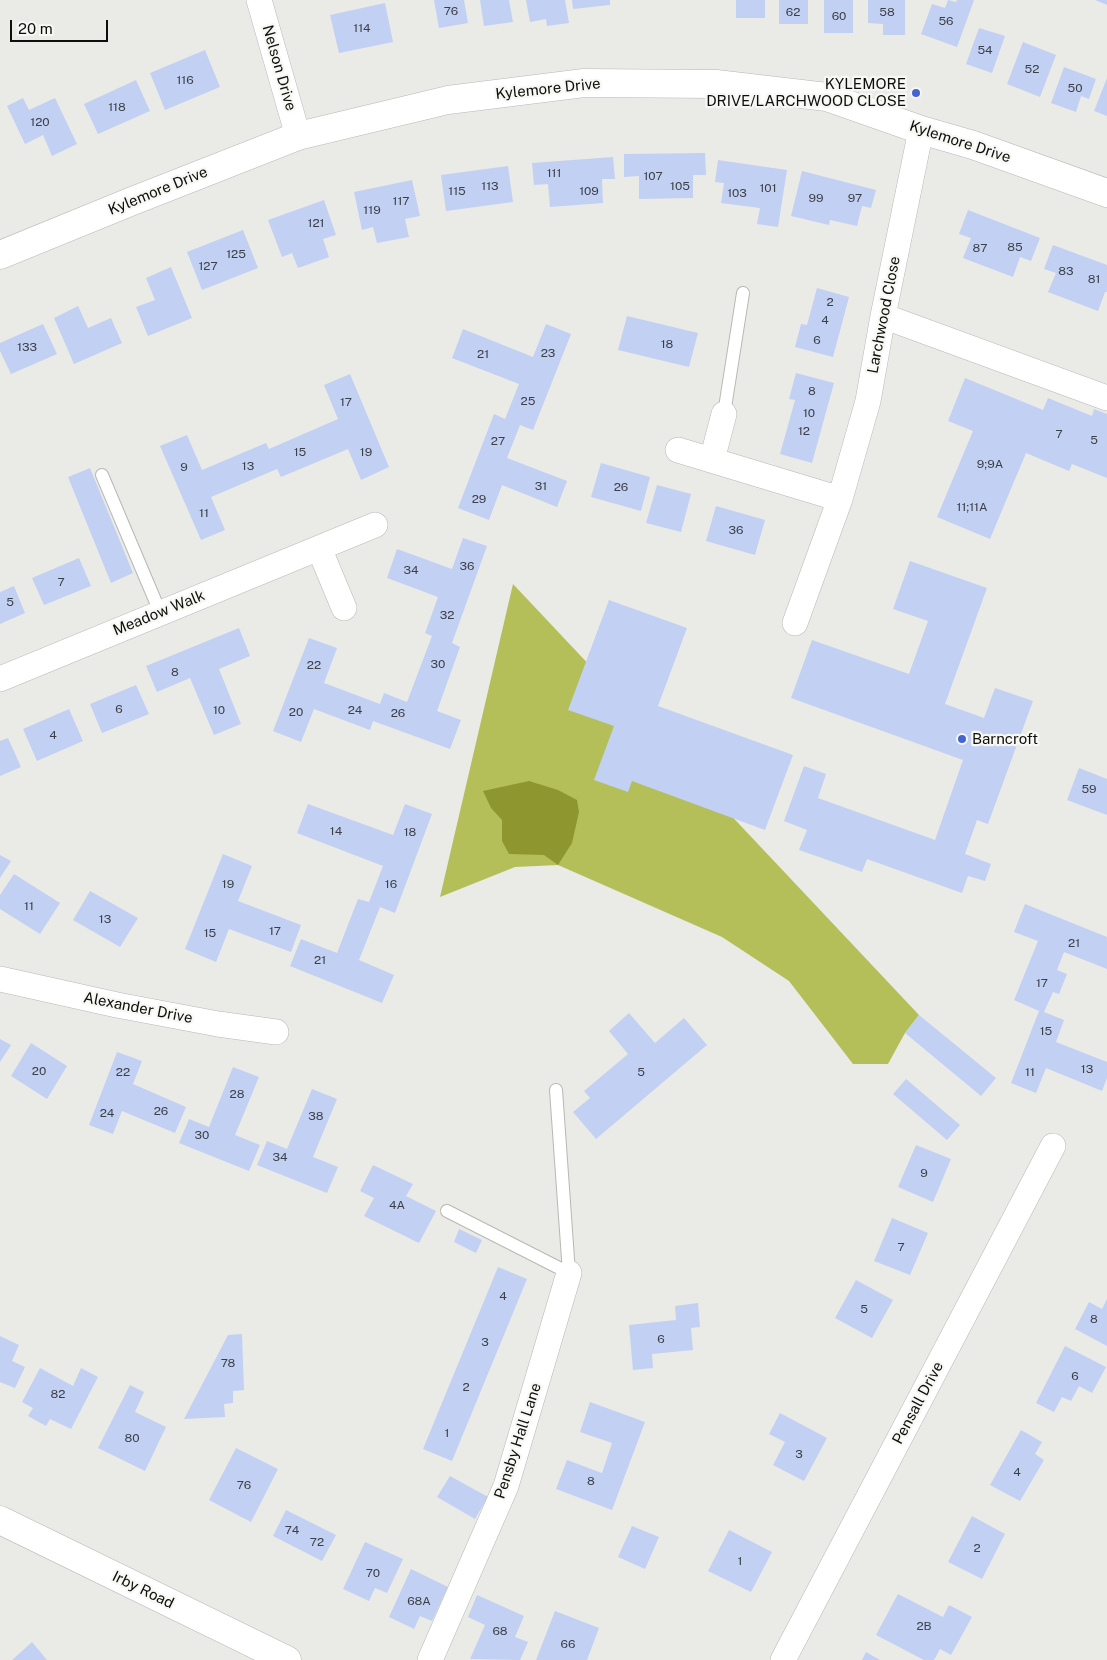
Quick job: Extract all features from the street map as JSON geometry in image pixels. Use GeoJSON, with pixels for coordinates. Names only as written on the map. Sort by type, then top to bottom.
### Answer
{"type":"FeatureCollection","features":[{"type":"Feature","properties":{"kind":"street","name":"Nelson Drive"},"geometry":{"type":"LineString","coordinates":[[259,0],[298,136]]}},
{"type":"Feature","properties":{"kind":"street","name":"Kylemore Drive"},"geometry":{"type":"LineString","coordinates":[[0,255],[298,136],[448,100],[584,83],[716,84],[827,97],[921,130],[974,145],[1107,193]]}},
{"type":"Feature","properties":{"kind":"street","name":"Larchwood Close"},"geometry":{"type":"LineString","coordinates":[[795,622],[840,499],[868,401],[882,316],[921,130]]}},
{"type":"Feature","properties":{"kind":"street"},"geometry":{"type":"LineString","coordinates":[[882,316],[1107,398]]}},
{"type":"Feature","properties":{"kind":"street"},"geometry":{"type":"LineString","coordinates":[[712,460],[724,414]]}},
{"type":"Feature","properties":{"kind":"street"},"geometry":{"type":"LineString","coordinates":[[678,450],[840,499]]}},
{"type":"Feature","properties":{"kind":"street","name":"Meadow Walk"},"geometry":{"type":"LineString","coordinates":[[0,679],[375,525]]}},
{"type":"Feature","properties":{"kind":"street"},"geometry":{"type":"LineString","coordinates":[[319,548],[344,608]]}},
{"type":"Feature","properties":{"kind":"street","name":"Alexander Drive"},"geometry":{"type":"LineString","coordinates":[[0,979],[145,1010],[218,1024],[276,1032]]}},
{"type":"Feature","properties":{"kind":"street","name":"Pensall Drive"},"geometry":{"type":"LineString","coordinates":[[783,1660],[1053,1146]]}},
{"type":"Feature","properties":{"kind":"street","name":"Pensby Hall Lane"},"geometry":{"type":"LineString","coordinates":[[430,1660],[506,1486],[569,1273]]}},
{"type":"Feature","properties":{"kind":"street","name":"Irby Road"},"geometry":{"type":"LineString","coordinates":[[0,1520],[287,1660]]}},
{"type":"Feature","properties":{"kind":"lane"},"geometry":{"type":"LineString","coordinates":[[724,414],[743,293]]}},
{"type":"Feature","properties":{"kind":"lane"},"geometry":{"type":"LineString","coordinates":[[102,475],[160,612]]}},
{"type":"Feature","properties":{"kind":"lane"},"geometry":{"type":"LineString","coordinates":[[556,1090],[569,1273]]}},
{"type":"Feature","properties":{"kind":"lane"},"geometry":{"type":"LineString","coordinates":[[447,1210],[569,1273]]}},
{"type":"Feature","properties":{"kind":"shaded area"},"geometry":{"type":"Polygon","coordinates":[[[513,584],[919,1015],[905,1033],[888,1064],[853,1064],[789,981],[722,937],[558,865],[515,867],[440,897],[513,584]]]}},
{"type":"Feature","properties":{"kind":"shaded area"},"geometry":{"type":"Polygon","coordinates":[[[529,781],[558,790],[577,800],[579,812],[572,843],[558,865],[544,855],[509,854],[502,841],[502,820],[491,808],[483,791],[529,781]]]}},
{"type":"Feature","properties":{"kind":"building"},"geometry":{"type":"Polygon","coordinates":[[[434,0],[464,0],[468,23],[439,28],[434,0]]]}},
{"type":"Feature","properties":{"kind":"building"},"geometry":{"type":"Polygon","coordinates":[[[480,0],[509,0],[513,22],[484,26],[480,0]]]}},
{"type":"Feature","properties":{"kind":"building"},"geometry":{"type":"Polygon","coordinates":[[[526,0],[565,0],[569,23],[547,26],[546,19],[530,22],[526,0]]]}},
{"type":"Feature","properties":{"kind":"building"},"geometry":{"type":"Polygon","coordinates":[[[572,0],[610,0],[610,5],[573,9],[572,0]]]}},
{"type":"Feature","properties":{"kind":"building"},"geometry":{"type":"Polygon","coordinates":[[[736,0],[765,0],[765,18],[736,18],[736,0]]]}},
{"type":"Feature","properties":{"kind":"building"},"geometry":{"type":"Polygon","coordinates":[[[779,0],[808,0],[808,24],[779,24],[779,0]]]}},
{"type":"Feature","properties":{"kind":"building"},"geometry":{"type":"Polygon","coordinates":[[[824,0],[853,0],[853,33],[824,33],[824,0]]]}},
{"type":"Feature","properties":{"kind":"building"},"geometry":{"type":"Polygon","coordinates":[[[868,0],[905,0],[905,35],[883,35],[883,24],[868,23],[868,0]]]}},
{"type":"Feature","properties":{"kind":"building"},"geometry":{"type":"Polygon","coordinates":[[[948,0],[956,2],[957,0],[974,0],[957,47],[921,34],[932,4],[945,8],[948,0]]]}},
{"type":"Feature","properties":{"kind":"building"},"geometry":{"type":"Polygon","coordinates":[[[1095,0],[1107,0],[1107,5],[1095,0]]]}},
{"type":"Feature","properties":{"kind":"building"},"geometry":{"type":"Polygon","coordinates":[[[385,3],[393,42],[339,53],[330,15],[385,3]]]}},
{"type":"Feature","properties":{"kind":"building"},"geometry":{"type":"Polygon","coordinates":[[[979,28],[1005,36],[992,73],[966,64],[979,28]]]}},
{"type":"Feature","properties":{"kind":"building"},"geometry":{"type":"Polygon","coordinates":[[[1023,42],[1056,55],[1040,97],[1007,84],[1023,42]]]}},
{"type":"Feature","properties":{"kind":"building"},"geometry":{"type":"Polygon","coordinates":[[[205,50],[220,87],[165,110],[150,73],[205,50]]]}},
{"type":"Feature","properties":{"kind":"building"},"geometry":{"type":"Polygon","coordinates":[[[1064,67],[1096,79],[1089,99],[1081,96],[1076,112],[1051,103],[1064,67]]]}},
{"type":"Feature","properties":{"kind":"building"},"geometry":{"type":"Polygon","coordinates":[[[1107,78],[1107,116],[1094,111],[1107,78]]]}},
{"type":"Feature","properties":{"kind":"building"},"geometry":{"type":"Polygon","coordinates":[[[136,80],[150,111],[98,134],[84,104],[136,80]]]}},
{"type":"Feature","properties":{"kind":"building"},"geometry":{"type":"Polygon","coordinates":[[[23,98],[29,110],[55,98],[77,144],[52,156],[43,135],[25,144],[7,106],[23,98]]]}},
{"type":"Feature","properties":{"kind":"building"},"geometry":{"type":"Polygon","coordinates":[[[705,153],[706,175],[693,175],[693,198],[639,199],[639,176],[624,177],[624,154],[705,153]]]}},
{"type":"Feature","properties":{"kind":"building"},"geometry":{"type":"Polygon","coordinates":[[[613,157],[615,179],[602,179],[603,203],[550,207],[548,184],[534,185],[532,163],[613,157]]]}},
{"type":"Feature","properties":{"kind":"building"},"geometry":{"type":"Polygon","coordinates":[[[718,160],[787,170],[778,227],[757,224],[760,208],[721,203],[724,183],[715,182],[718,160]]]}},
{"type":"Feature","properties":{"kind":"building"},"geometry":{"type":"Polygon","coordinates":[[[508,166],[513,202],[446,211],[441,175],[508,166]]]}},
{"type":"Feature","properties":{"kind":"building"},"geometry":{"type":"Polygon","coordinates":[[[802,171],[876,190],[871,208],[862,206],[857,226],[830,220],[829,225],[791,216],[802,171]]]}},
{"type":"Feature","properties":{"kind":"building"},"geometry":{"type":"Polygon","coordinates":[[[412,180],[420,216],[405,219],[409,237],[377,243],[373,227],[362,230],[354,192],[412,180]]]}},
{"type":"Feature","properties":{"kind":"building"},"geometry":{"type":"Polygon","coordinates":[[[324,200],[336,235],[323,239],[329,257],[298,268],[292,253],[282,257],[268,220],[324,200]]]}},
{"type":"Feature","properties":{"kind":"building"},"geometry":{"type":"Polygon","coordinates":[[[968,210],[1040,238],[1031,261],[1020,257],[1013,277],[963,258],[971,238],[959,234],[968,210]]]}},
{"type":"Feature","properties":{"kind":"building"},"geometry":{"type":"Polygon","coordinates":[[[243,230],[258,268],[202,290],[187,252],[243,230]]]}},
{"type":"Feature","properties":{"kind":"building"},"geometry":{"type":"Polygon","coordinates":[[[1053,245],[1107,265],[1107,292],[1105,292],[1098,311],[1048,292],[1056,273],[1044,269],[1053,245]]]}},
{"type":"Feature","properties":{"kind":"building"},"geometry":{"type":"Polygon","coordinates":[[[171,267],[192,318],[148,336],[136,307],[155,300],[146,278],[171,267]]]}},
{"type":"Feature","properties":{"kind":"building"},"geometry":{"type":"Polygon","coordinates":[[[817,288],[849,297],[833,357],[795,347],[801,324],[807,325],[817,288]]]}},
{"type":"Feature","properties":{"kind":"building"},"geometry":{"type":"Polygon","coordinates":[[[78,306],[88,328],[111,318],[122,343],[74,364],[54,318],[78,306]]]}},
{"type":"Feature","properties":{"kind":"building"},"geometry":{"type":"Polygon","coordinates":[[[627,316],[698,333],[689,367],[618,350],[627,316]]]}},
{"type":"Feature","properties":{"kind":"building"},"geometry":{"type":"Polygon","coordinates":[[[43,324],[57,354],[11,374],[0,351],[0,343],[43,324]]]}},
{"type":"Feature","properties":{"kind":"building"},"geometry":{"type":"Polygon","coordinates":[[[546,324],[571,334],[533,430],[520,425],[507,458],[567,481],[557,507],[502,485],[489,520],[458,508],[494,414],[505,419],[519,384],[452,358],[463,329],[533,357],[546,324]]]}},
{"type":"Feature","properties":{"kind":"building"},"geometry":{"type":"Polygon","coordinates":[[[796,373],[834,383],[812,463],[780,454],[795,400],[789,399],[796,373]]]}},
{"type":"Feature","properties":{"kind":"building"},"geometry":{"type":"Polygon","coordinates":[[[350,374],[389,467],[361,480],[348,449],[281,477],[277,469],[211,497],[225,530],[201,540],[160,446],[187,435],[202,470],[266,443],[269,449],[338,419],[324,385],[350,374]]]}},
{"type":"Feature","properties":{"kind":"building"},"geometry":{"type":"Polygon","coordinates":[[[965,378],[1043,410],[1048,398],[1092,416],[1094,409],[1107,414],[1107,478],[1072,464],[1069,471],[1026,453],[990,539],[937,517],[973,431],[948,421],[965,378]]]}},
{"type":"Feature","properties":{"kind":"building"},"geometry":{"type":"Polygon","coordinates":[[[601,463],[650,477],[641,511],[591,497],[601,463]]]}},
{"type":"Feature","properties":{"kind":"building"},"geometry":{"type":"Polygon","coordinates":[[[90,468],[133,573],[111,583],[68,477],[90,468]]]}},
{"type":"Feature","properties":{"kind":"building"},"geometry":{"type":"Polygon","coordinates":[[[657,485],[691,494],[681,532],[646,523],[657,485]]]}},
{"type":"Feature","properties":{"kind":"building"},"geometry":{"type":"Polygon","coordinates":[[[716,506],[765,520],[755,555],[706,541],[716,506]]]}},
{"type":"Feature","properties":{"kind":"building"},"geometry":{"type":"Polygon","coordinates":[[[463,538],[487,546],[452,643],[460,647],[437,711],[461,720],[450,749],[373,721],[370,730],[314,709],[301,742],[273,731],[309,638],[337,648],[324,683],[380,704],[384,693],[407,702],[432,636],[425,633],[438,597],[387,578],[397,549],[452,569],[463,538]]]}},
{"type":"Feature","properties":{"kind":"building"},"geometry":{"type":"Polygon","coordinates":[[[79,558],[91,586],[44,605],[32,578],[79,558]]]}},
{"type":"Feature","properties":{"kind":"building","name":"Barncroft"},"geometry":{"type":"Polygon","coordinates":[[[910,561],[987,588],[945,704],[984,718],[995,688],[1033,701],[988,824],[977,820],[965,854],[991,864],[985,881],[968,876],[962,893],[867,859],[862,872],[799,850],[807,830],[784,821],[804,766],[826,774],[818,798],[935,840],[963,760],[791,698],[812,640],[909,674],[928,621],[893,609],[910,561]]]}},
{"type":"Feature","properties":{"kind":"building"},"geometry":{"type":"Polygon","coordinates":[[[14,586],[25,613],[0,624],[0,592],[14,586]]]}},
{"type":"Feature","properties":{"kind":"building"},"geometry":{"type":"Polygon","coordinates":[[[609,600],[687,628],[658,706],[793,755],[765,830],[632,781],[628,792],[594,780],[614,726],[568,710],[609,600]]]}},
{"type":"Feature","properties":{"kind":"building"},"geometry":{"type":"Polygon","coordinates":[[[239,628],[250,656],[219,669],[241,724],[214,735],[190,678],[157,692],[146,666],[239,628]]]}},
{"type":"Feature","properties":{"kind":"building"},"geometry":{"type":"Polygon","coordinates":[[[136,685],[149,714],[102,733],[90,704],[136,685]]]}},
{"type":"Feature","properties":{"kind":"building"},"geometry":{"type":"Polygon","coordinates":[[[69,709],[83,741],[37,761],[23,729],[69,709]]]}},
{"type":"Feature","properties":{"kind":"building"},"geometry":{"type":"Polygon","coordinates":[[[8,738],[21,767],[0,776],[0,741],[8,738]]]}},
{"type":"Feature","properties":{"kind":"building"},"geometry":{"type":"Polygon","coordinates":[[[1079,768],[1107,779],[1107,815],[1067,800],[1079,768]]]}},
{"type":"Feature","properties":{"kind":"building"},"geometry":{"type":"Polygon","coordinates":[[[308,804],[393,835],[405,804],[432,814],[395,913],[380,907],[359,960],[394,975],[382,1003],[290,966],[301,939],[337,953],[358,899],[369,902],[383,866],[297,833],[308,804]]]}},
{"type":"Feature","properties":{"kind":"building"},"geometry":{"type":"Polygon","coordinates":[[[223,854],[252,866],[238,901],[301,925],[291,952],[229,929],[216,962],[185,949],[223,854]]]}},
{"type":"Feature","properties":{"kind":"building"},"geometry":{"type":"Polygon","coordinates":[[[0,855],[11,861],[0,878],[0,855]]]}},
{"type":"Feature","properties":{"kind":"building"},"geometry":{"type":"Polygon","coordinates":[[[14,874],[60,903],[40,934],[0,909],[0,895],[14,874]]]}},
{"type":"Feature","properties":{"kind":"building"},"geometry":{"type":"Polygon","coordinates":[[[90,891],[138,918],[120,947],[73,920],[90,891]]]}},
{"type":"Feature","properties":{"kind":"building"},"geometry":{"type":"Polygon","coordinates":[[[1025,904],[1107,937],[1107,969],[1064,952],[1057,970],[1067,974],[1059,994],[1053,992],[1044,1012],[1064,1020],[1056,1042],[1107,1062],[1107,1078],[1102,1091],[1046,1068],[1036,1093],[1011,1083],[1039,1011],[1014,1000],[1038,941],[1014,932],[1025,904]]]}},
{"type":"Feature","properties":{"kind":"building"},"geometry":{"type":"Polygon","coordinates":[[[629,1013],[655,1043],[684,1018],[707,1045],[596,1139],[573,1112],[590,1098],[584,1091],[628,1054],[609,1031],[629,1013]]]}},
{"type":"Feature","properties":{"kind":"building"},"geometry":{"type":"Polygon","coordinates":[[[919,1015],[996,1078],[981,1096],[905,1033],[919,1015]]]}},
{"type":"Feature","properties":{"kind":"building"},"geometry":{"type":"Polygon","coordinates":[[[0,1039],[11,1045],[0,1062],[0,1039]]]}},
{"type":"Feature","properties":{"kind":"building"},"geometry":{"type":"Polygon","coordinates":[[[31,1043],[67,1066],[47,1099],[11,1076],[31,1043]]]}},
{"type":"Feature","properties":{"kind":"building"},"geometry":{"type":"Polygon","coordinates":[[[117,1052],[142,1061],[133,1084],[186,1107],[175,1133],[122,1111],[113,1134],[89,1125],[117,1052]]]}},
{"type":"Feature","properties":{"kind":"building"},"geometry":{"type":"Polygon","coordinates":[[[233,1067],[259,1077],[235,1135],[260,1145],[249,1171],[179,1143],[189,1119],[209,1127],[233,1067]]]}},
{"type":"Feature","properties":{"kind":"building"},"geometry":{"type":"Polygon","coordinates":[[[906,1079],[960,1125],[947,1140],[893,1094],[906,1079]]]}},
{"type":"Feature","properties":{"kind":"building"},"geometry":{"type":"Polygon","coordinates":[[[312,1089],[337,1099],[313,1157],[338,1167],[327,1193],[257,1165],[267,1141],[287,1149],[312,1089]]]}},
{"type":"Feature","properties":{"kind":"building"},"geometry":{"type":"Polygon","coordinates":[[[916,1145],[951,1159],[933,1202],[898,1187],[916,1145]]]}},
{"type":"Feature","properties":{"kind":"building"},"geometry":{"type":"Polygon","coordinates":[[[373,1165],[413,1184],[406,1196],[436,1211],[419,1243],[364,1216],[374,1198],[360,1191],[373,1165]]]}},
{"type":"Feature","properties":{"kind":"building"},"geometry":{"type":"Polygon","coordinates":[[[892,1218],[928,1233],[910,1275],[874,1261],[892,1218]]]}},
{"type":"Feature","properties":{"kind":"building"},"geometry":{"type":"Polygon","coordinates":[[[459,1229],[482,1240],[476,1253],[454,1242],[459,1229]]]}},
{"type":"Feature","properties":{"kind":"building"},"geometry":{"type":"Polygon","coordinates":[[[498,1267],[527,1279],[452,1461],[423,1449],[498,1267]]]}},
{"type":"Feature","properties":{"kind":"building"},"geometry":{"type":"Polygon","coordinates":[[[856,1280],[893,1300],[872,1338],[835,1318],[856,1280]]]}},
{"type":"Feature","properties":{"kind":"building"},"geometry":{"type":"Polygon","coordinates":[[[1107,1299],[1107,1346],[1075,1329],[1089,1302],[1102,1309],[1107,1299]]]}},
{"type":"Feature","properties":{"kind":"building"},"geometry":{"type":"Polygon","coordinates":[[[698,1303],[700,1327],[691,1328],[693,1350],[652,1354],[653,1368],[633,1370],[629,1325],[676,1320],[675,1306],[698,1303]]]}},
{"type":"Feature","properties":{"kind":"building"},"geometry":{"type":"Polygon","coordinates":[[[242,1334],[244,1390],[233,1391],[233,1403],[224,1404],[225,1417],[184,1419],[228,1335],[242,1334]]]}},
{"type":"Feature","properties":{"kind":"building"},"geometry":{"type":"Polygon","coordinates":[[[0,1336],[19,1345],[12,1361],[25,1367],[15,1388],[0,1382],[0,1336]]]}},
{"type":"Feature","properties":{"kind":"building"},"geometry":{"type":"Polygon","coordinates":[[[1065,1346],[1106,1367],[1092,1393],[1079,1386],[1071,1401],[1062,1397],[1054,1412],[1036,1403],[1065,1346]]]}},
{"type":"Feature","properties":{"kind":"building"},"geometry":{"type":"Polygon","coordinates":[[[40,1368],[73,1386],[81,1368],[98,1377],[71,1429],[50,1419],[46,1426],[28,1416],[33,1408],[22,1402],[40,1368]]]}},
{"type":"Feature","properties":{"kind":"building"},"geometry":{"type":"Polygon","coordinates":[[[130,1385],[144,1392],[135,1412],[166,1427],[145,1471],[98,1448],[130,1385]]]}},
{"type":"Feature","properties":{"kind":"building"},"geometry":{"type":"Polygon","coordinates":[[[590,1402],[645,1422],[612,1510],[556,1489],[567,1460],[602,1473],[612,1443],[580,1432],[590,1402]]]}},
{"type":"Feature","properties":{"kind":"building"},"geometry":{"type":"Polygon","coordinates":[[[780,1413],[827,1438],[804,1481],[773,1465],[785,1442],[769,1434],[780,1413]]]}},
{"type":"Feature","properties":{"kind":"building"},"geometry":{"type":"Polygon","coordinates":[[[1021,1430],[1042,1442],[1035,1454],[1044,1460],[1020,1501],[990,1485],[1021,1430]]]}},
{"type":"Feature","properties":{"kind":"building"},"geometry":{"type":"Polygon","coordinates":[[[236,1448],[278,1469],[251,1522],[209,1500],[236,1448]]]}},
{"type":"Feature","properties":{"kind":"building"},"geometry":{"type":"Polygon","coordinates":[[[450,1476],[488,1497],[475,1519],[437,1497],[450,1476]]]}},
{"type":"Feature","properties":{"kind":"building"},"geometry":{"type":"Polygon","coordinates":[[[286,1510],[336,1535],[322,1561],[273,1536],[286,1510]]]}},
{"type":"Feature","properties":{"kind":"building"},"geometry":{"type":"Polygon","coordinates":[[[972,1516],[1005,1534],[982,1579],[948,1562],[972,1516]]]}},
{"type":"Feature","properties":{"kind":"building"},"geometry":{"type":"Polygon","coordinates":[[[632,1526],[659,1537],[645,1569],[618,1557],[632,1526]]]}},
{"type":"Feature","properties":{"kind":"building"},"geometry":{"type":"Polygon","coordinates":[[[729,1530],[772,1552],[751,1592],[708,1571],[729,1530]]]}},
{"type":"Feature","properties":{"kind":"building"},"geometry":{"type":"Polygon","coordinates":[[[365,1542],[403,1559],[387,1593],[375,1588],[369,1601],[343,1589],[365,1542]]]}},
{"type":"Feature","properties":{"kind":"building"},"geometry":{"type":"Polygon","coordinates":[[[411,1569],[448,1587],[432,1621],[420,1616],[414,1629],[389,1617],[411,1569]]]}},
{"type":"Feature","properties":{"kind":"building"},"geometry":{"type":"Polygon","coordinates":[[[898,1594],[943,1617],[949,1605],[972,1617],[951,1655],[940,1649],[934,1660],[924,1660],[876,1635],[898,1594]]]}},
{"type":"Feature","properties":{"kind":"building"},"geometry":{"type":"Polygon","coordinates":[[[477,1595],[524,1616],[515,1637],[528,1642],[520,1660],[470,1659],[485,1625],[468,1617],[477,1595]]]}},
{"type":"Feature","properties":{"kind":"building"},"geometry":{"type":"Polygon","coordinates":[[[555,1611],[599,1628],[587,1660],[536,1660],[555,1611]]]}},
{"type":"Feature","properties":{"kind":"building"},"geometry":{"type":"Polygon","coordinates":[[[32,1642],[47,1660],[12,1660],[32,1642]]]}},
{"type":"Feature","properties":{"kind":"building"},"geometry":{"type":"Polygon","coordinates":[[[866,1652],[880,1660],[862,1660],[866,1652]]]}},
{"type":"Feature","properties":{"kind":"place","name":"KYLEMORE DRIVE/LARCHWOOD CLOSE"},"geometry":{"type":"Point","coordinates":[916,93]}},
{"type":"Feature","properties":{"kind":"place","name":"Barncroft"},"geometry":{"type":"Point","coordinates":[962,739]}}]}
